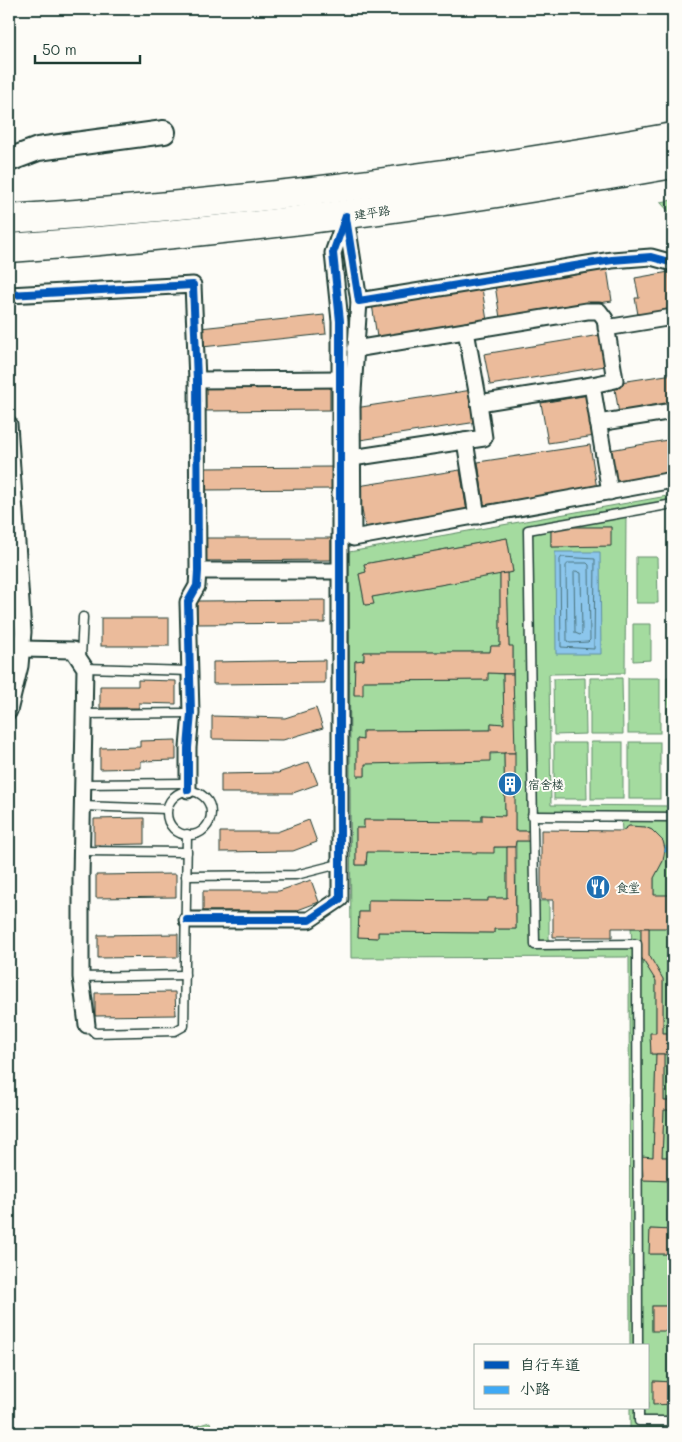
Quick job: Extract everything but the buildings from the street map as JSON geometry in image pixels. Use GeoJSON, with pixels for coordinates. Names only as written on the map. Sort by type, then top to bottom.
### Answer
{"type":"FeatureCollection","features":[{"type":"Feature","properties":{"kind":"highway"},"geometry":{"type":"LineString","coordinates":[[9,219],[199,204],[340,188],[493,167],[673,137]]}},
{"type":"Feature","properties":{"kind":"highway","name":"建平路"},"geometry":{"type":"LineString","coordinates":[[9,248],[346,216],[673,164]]}},
{"type":"Feature","properties":{"kind":"street"},"geometry":{"type":"LineString","coordinates":[[9,160],[38,149],[164,132]]}},
{"type":"Feature","properties":{"kind":"street"},"geometry":{"type":"LineString","coordinates":[[346,216],[358,300],[352,458],[353,538],[673,480]]}},
{"type":"Feature","properties":{"kind":"street"},"geometry":{"type":"LineString","coordinates":[[187,920],[308,920],[340,899],[340,300],[333,253],[346,216]]}},
{"type":"Feature","properties":{"kind":"street"},"geometry":{"type":"LineString","coordinates":[[358,300],[612,260],[650,256],[673,263]]}},
{"type":"Feature","properties":{"kind":"street"},"geometry":{"type":"LineString","coordinates":[[9,294],[193,284],[197,380],[198,572],[197,586],[188,602],[191,672],[188,786]]}},
{"type":"Feature","properties":{"kind":"street"},"geometry":{"type":"LineString","coordinates":[[355,349],[593,311],[603,315],[615,380],[479,403]]}},
{"type":"Feature","properties":{"kind":"street"},"geometry":{"type":"LineString","coordinates":[[606,328],[673,317]]}},
{"type":"Feature","properties":{"kind":"street"},"geometry":{"type":"LineString","coordinates":[[352,458],[484,438],[466,331]]}},
{"type":"Feature","properties":{"kind":"street"},"geometry":{"type":"LineString","coordinates":[[197,380],[340,379]]}},
{"type":"Feature","properties":{"kind":"street"},"geometry":{"type":"LineString","coordinates":[[592,385],[610,492]]}},
{"type":"Feature","properties":{"kind":"street"},"geometry":{"type":"LineString","coordinates":[[598,423],[673,411]]}},
{"type":"Feature","properties":{"kind":"street"},"geometry":{"type":"LineString","coordinates":[[9,424],[23,632],[22,649],[9,711]]}},
{"type":"Feature","properties":{"kind":"street"},"geometry":{"type":"LineString","coordinates":[[465,441],[477,516]]}},
{"type":"Feature","properties":{"kind":"street"},"geometry":{"type":"LineString","coordinates":[[198,572],[339,571]]}},
{"type":"Feature","properties":{"kind":"street"},"geometry":{"type":"LineString","coordinates":[[22,649],[73,650],[83,665],[81,977],[87,1025]]}},
{"type":"Feature","properties":{"kind":"lane"},"geometry":{"type":"LineString","coordinates":[[638,1344],[637,944],[535,945],[528,530],[673,504]]}},
{"type":"Feature","properties":{"kind":"lane"},"geometry":{"type":"LineString","coordinates":[[83,617],[83,665],[191,672]]}},
{"type":"Feature","properties":{"kind":"lane"},"geometry":{"type":"LineString","coordinates":[[84,714],[191,713]]}},
{"type":"Feature","properties":{"kind":"lane"},"geometry":{"type":"LineString","coordinates":[[82,784],[188,786],[206,799],[211,811],[210,818],[204,828],[193,834],[187,834],[174,828],[169,823],[167,809],[174,796],[188,786]]}},
{"type":"Feature","properties":{"kind":"lane"},"geometry":{"type":"LineString","coordinates":[[82,806],[167,809]]}},
{"type":"Feature","properties":{"kind":"lane"},"geometry":{"type":"LineString","coordinates":[[532,816],[673,817]]}},
{"type":"Feature","properties":{"kind":"lane"},"geometry":{"type":"LineString","coordinates":[[87,1025],[95,1033],[175,1031],[184,1026],[187,834]]}},
{"type":"Feature","properties":{"kind":"lane"},"geometry":{"type":"LineString","coordinates":[[81,851],[187,852]]}},
{"type":"Feature","properties":{"kind":"lane"},"geometry":{"type":"LineString","coordinates":[[186,876],[296,874],[339,864]]}},
{"type":"Feature","properties":{"kind":"lane"},"geometry":{"type":"LineString","coordinates":[[81,977],[185,975]]}},
{"type":"Feature","properties":{"kind":"lane"},"geometry":{"type":"LineString","coordinates":[[638,1410],[639,1421],[673,1421]]}},
{"type":"Feature","properties":{"kind":"green space"},"geometry":{"type":"Polygon","coordinates":[[[673,200],[673,216],[660,202],[673,200]]]}},
{"type":"Feature","properties":{"kind":"green space"},"geometry":{"type":"Polygon","coordinates":[[[673,495],[673,504],[626,513],[625,673],[549,674],[551,805],[673,806],[673,1033],[663,1033],[663,979],[649,955],[649,928],[654,895],[654,878],[663,861],[665,849],[663,841],[652,830],[645,827],[629,826],[622,831],[621,817],[533,816],[533,831],[515,831],[513,647],[509,646],[507,573],[513,572],[507,538],[364,564],[366,572],[359,574],[365,605],[373,604],[372,597],[500,574],[500,646],[491,646],[490,652],[364,652],[364,660],[355,661],[354,694],[363,681],[487,680],[488,673],[503,674],[504,724],[491,723],[490,730],[363,731],[363,740],[357,739],[357,776],[365,776],[365,764],[504,753],[505,816],[482,815],[482,821],[364,820],[364,828],[356,828],[356,865],[366,865],[367,852],[507,847],[507,898],[488,898],[488,901],[368,900],[368,912],[359,912],[358,937],[378,938],[378,932],[494,933],[494,929],[516,929],[516,841],[533,841],[534,901],[549,901],[549,945],[632,943],[631,928],[641,928],[641,957],[656,981],[656,1033],[650,1034],[651,1054],[656,1054],[653,1157],[642,1157],[643,1180],[673,1181],[673,1230],[650,1229],[650,1254],[673,1254],[673,1306],[652,1306],[652,1330],[673,1331],[673,1382],[654,1381],[653,1404],[673,1404],[673,1433],[630,1433],[630,1410],[650,1410],[650,1344],[630,1344],[629,957],[351,958],[349,552],[673,495]],[[611,527],[551,528],[551,547],[610,546],[611,527]]]}},
{"type":"Feature","properties":{"kind":"green space"},"geometry":{"type":"Polygon","coordinates":[[[636,557],[657,557],[658,603],[636,603],[636,557]]]}},
{"type":"Feature","properties":{"kind":"green space"},"geometry":{"type":"Polygon","coordinates":[[[633,624],[651,624],[651,660],[633,661],[633,624]]]}},
{"type":"Feature","properties":{"kind":"green space"},"geometry":{"type":"Polygon","coordinates":[[[667,677],[673,677],[673,733],[667,733],[667,677]]]}},
{"type":"Feature","properties":{"kind":"green space"},"geometry":{"type":"Polygon","coordinates":[[[585,678],[586,734],[554,735],[553,679],[585,678]]]}},
{"type":"Feature","properties":{"kind":"green space"},"geometry":{"type":"Polygon","coordinates":[[[590,678],[622,678],[623,734],[590,734],[590,678]]]}},
{"type":"Feature","properties":{"kind":"green space"},"geometry":{"type":"Polygon","coordinates":[[[628,678],[660,678],[660,733],[628,733],[628,678]]]}},
{"type":"Feature","properties":{"kind":"green space"},"geometry":{"type":"Polygon","coordinates":[[[667,741],[673,741],[673,799],[667,799],[667,741]]]}},
{"type":"Feature","properties":{"kind":"green space"},"geometry":{"type":"Polygon","coordinates":[[[591,742],[623,742],[623,799],[591,799],[591,742]]]}},
{"type":"Feature","properties":{"kind":"green space"},"geometry":{"type":"Polygon","coordinates":[[[629,742],[660,742],[660,799],[629,799],[629,742]]]}},
{"type":"Feature","properties":{"kind":"green space"},"geometry":{"type":"Polygon","coordinates":[[[554,743],[586,743],[587,799],[554,799],[554,743]]]}},
{"type":"Feature","properties":{"kind":"green space"},"geometry":{"type":"Polygon","coordinates":[[[664,1054],[673,1054],[673,1101],[664,1101],[664,1054]]]}},
{"type":"Feature","properties":{"kind":"green space"},"geometry":{"type":"Polygon","coordinates":[[[664,1110],[673,1110],[673,1157],[662,1157],[664,1110]]]}},
{"type":"Feature","properties":{"kind":"green space"},"geometry":{"type":"Polygon","coordinates":[[[210,1422],[213,1433],[172,1433],[210,1422]]]}},
{"type":"Feature","properties":{"kind":"water"},"geometry":{"type":"Polygon","coordinates":[[[555,552],[600,552],[601,654],[556,654],[555,552]]]}},
{"type":"Feature","properties":{"kind":"marked path"},"geometry":{"type":"LineString","coordinates":[[665,849],[673,851]]}},
{"type":"Feature","properties":{"kind":"cycle path"},"geometry":{"type":"LineString","coordinates":[[187,920],[309,920],[340,899],[340,321],[333,253],[346,216]]}},
{"type":"Feature","properties":{"kind":"cycle path"},"geometry":{"type":"LineString","coordinates":[[346,218],[359,301],[612,260],[651,257],[673,263]]}},
{"type":"Feature","properties":{"kind":"cycle path"},"geometry":{"type":"LineString","coordinates":[[9,295],[193,285],[197,380],[198,571],[197,586],[188,602],[191,713],[188,748],[188,790]]}},
{"type":"Feature","properties":{"kind":"place","name":"宿舍楼"},"geometry":{"type":"Point","coordinates":[510,784]}},
{"type":"Feature","properties":{"kind":"place","name":"食堂"},"geometry":{"type":"Point","coordinates":[598,887]}}]}
